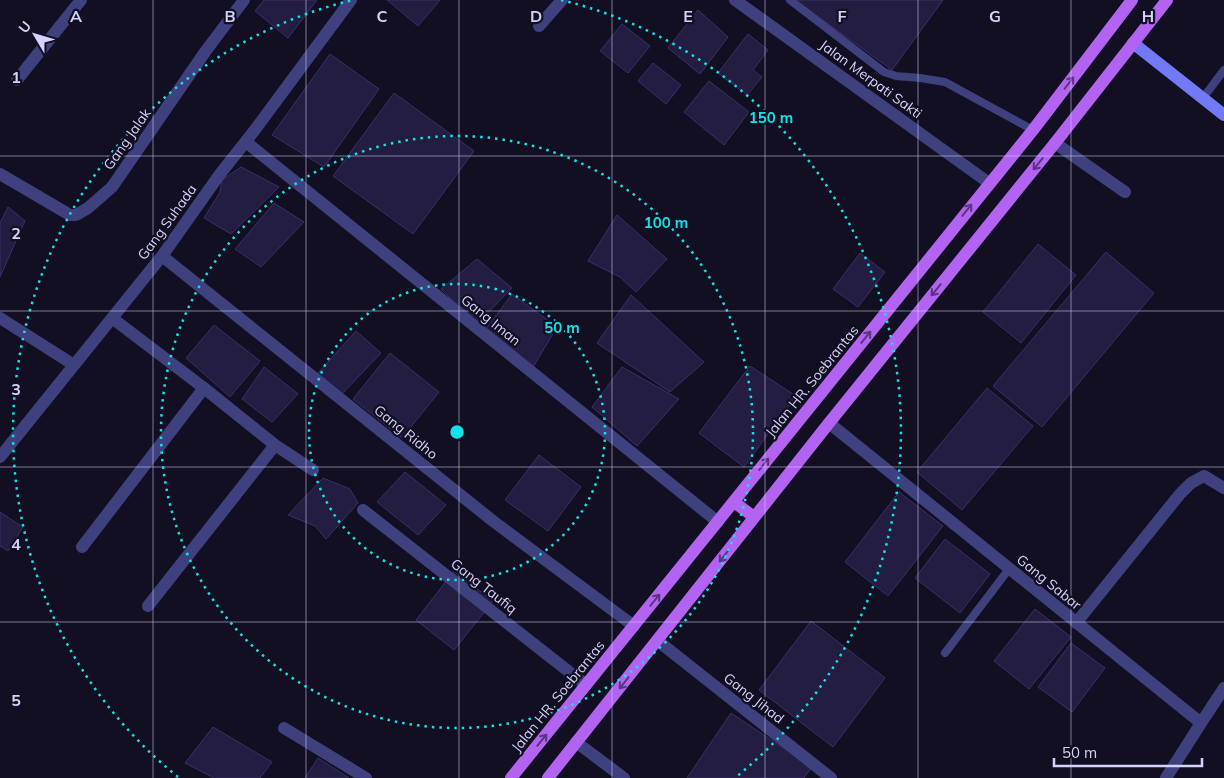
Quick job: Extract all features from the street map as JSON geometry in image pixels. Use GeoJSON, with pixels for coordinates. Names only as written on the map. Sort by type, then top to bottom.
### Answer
{"type":"FeatureCollection","features":[{"type":"Feature","properties":{"kind":"main road","name":"Jalan HR. Soebrantas"},"geometry":{"type":"LineString","coordinates":[[511,778],[1032,130],[1132,0]]}},
{"type":"Feature","properties":{"kind":"main road"},"geometry":{"type":"LineString","coordinates":[[548,778],[829,423],[1055,144],[1167,0]]}},
{"type":"Feature","properties":{"kind":"main road"},"geometry":{"type":"LineString","coordinates":[[734,502],[754,517]]}},
{"type":"Feature","properties":{"kind":"street"},"geometry":{"type":"LineString","coordinates":[[17,80],[81,0]]}},
{"type":"Feature","properties":{"kind":"street","name":"Gang Jalak"},"geometry":{"type":"LineString","coordinates":[[0,174],[70,215],[88,208],[112,187],[205,52],[244,0]]}},
{"type":"Feature","properties":{"kind":"street","name":"Gang Suhada"},"geometry":{"type":"LineString","coordinates":[[0,457],[162,256],[220,174],[246,142],[351,0]]}},
{"type":"Feature","properties":{"kind":"street"},"geometry":{"type":"LineString","coordinates":[[538,26],[562,0]]}},
{"type":"Feature","properties":{"kind":"street","name":"Jalan Merpati Sakti"},"geometry":{"type":"LineString","coordinates":[[735,0],[989,183]]}},
{"type":"Feature","properties":{"kind":"street"},"geometry":{"type":"LineString","coordinates":[[1133,43],[1224,115]]}},
{"type":"Feature","properties":{"kind":"street","name":"Gang Iman"},"geometry":{"type":"LineString","coordinates":[[246,142],[718,522]]}},
{"type":"Feature","properties":{"kind":"street"},"geometry":{"type":"LineString","coordinates":[[1055,144],[1125,192]]}},
{"type":"Feature","properties":{"kind":"street","name":"Gang Ridho"},"geometry":{"type":"LineString","coordinates":[[162,256],[493,521],[634,626]]}},
{"type":"Feature","properties":{"kind":"street"},"geometry":{"type":"LineString","coordinates":[[0,318],[74,365]]}},
{"type":"Feature","properties":{"kind":"street"},"geometry":{"type":"LineString","coordinates":[[112,318],[276,445],[313,470]]}},
{"type":"Feature","properties":{"kind":"street"},"geometry":{"type":"LineString","coordinates":[[82,547],[204,388]]}},
{"type":"Feature","properties":{"kind":"street","name":"Gang Sabar"},"geometry":{"type":"LineString","coordinates":[[829,423],[1201,723]]}},
{"type":"Feature","properties":{"kind":"street"},"geometry":{"type":"LineString","coordinates":[[148,606],[276,445]]}},
{"type":"Feature","properties":{"kind":"street"},"geometry":{"type":"LineString","coordinates":[[1076,623],[1191,482],[1204,476],[1224,488]]}},
{"type":"Feature","properties":{"kind":"street","name":"Gang Taufiq"},"geometry":{"type":"LineString","coordinates":[[363,510],[586,685]]}},
{"type":"Feature","properties":{"kind":"street","name":"Gang Jihad"},"geometry":{"type":"LineString","coordinates":[[658,641],[831,778]]}},
{"type":"Feature","properties":{"kind":"street"},"geometry":{"type":"LineString","coordinates":[[1166,778],[1224,688]]}},
{"type":"Feature","properties":{"kind":"street"},"geometry":{"type":"LineString","coordinates":[[284,728],[366,778]]}},
{"type":"Feature","properties":{"kind":"street"},"geometry":{"type":"LineString","coordinates":[[576,742],[624,778]]}},
{"type":"Feature","properties":{"kind":"lane"},"geometry":{"type":"LineString","coordinates":[[790,0],[884,72],[896,76],[945,82],[1032,130]]}},
{"type":"Feature","properties":{"kind":"lane"},"geometry":{"type":"LineString","coordinates":[[1203,98],[1224,70]]}},
{"type":"Feature","properties":{"kind":"lane"},"geometry":{"type":"LineString","coordinates":[[945,653],[1009,569]]}},
{"type":"Feature","properties":{"kind":"building"},"geometry":{"type":"Polygon","coordinates":[[[264,0],[317,0],[288,38],[255,11],[264,0]]]}},
{"type":"Feature","properties":{"kind":"building"},"geometry":{"type":"Polygon","coordinates":[[[387,0],[440,0],[418,26],[387,0]]]}},
{"type":"Feature","properties":{"kind":"building"},"geometry":{"type":"Polygon","coordinates":[[[795,0],[943,0],[892,70],[795,0]]]}},
{"type":"Feature","properties":{"kind":"building"},"geometry":{"type":"Polygon","coordinates":[[[698,10],[728,37],[700,74],[668,48],[698,10]]]}},
{"type":"Feature","properties":{"kind":"building"},"geometry":{"type":"Polygon","coordinates":[[[622,24],[650,46],[628,73],[600,51],[622,24]]]}},
{"type":"Feature","properties":{"kind":"building"},"geometry":{"type":"Polygon","coordinates":[[[748,34],[768,50],[753,70],[762,77],[747,95],[718,73],[748,34]]]}},
{"type":"Feature","properties":{"kind":"building"},"geometry":{"type":"Polygon","coordinates":[[[330,54],[379,89],[324,167],[272,135],[330,54]]]}},
{"type":"Feature","properties":{"kind":"building"},"geometry":{"type":"Polygon","coordinates":[[[653,63],[681,85],[666,104],[638,81],[653,63]]]}},
{"type":"Feature","properties":{"kind":"building"},"geometry":{"type":"Polygon","coordinates":[[[709,81],[749,112],[724,145],[684,112],[709,81]]]}},
{"type":"Feature","properties":{"kind":"building"},"geometry":{"type":"Polygon","coordinates":[[[394,93],[474,151],[413,234],[333,176],[394,93]]]}},
{"type":"Feature","properties":{"kind":"building"},"geometry":{"type":"Polygon","coordinates":[[[241,167],[279,187],[231,234],[204,218],[220,192],[222,180],[241,167]]]}},
{"type":"Feature","properties":{"kind":"building"},"geometry":{"type":"Polygon","coordinates":[[[274,203],[304,222],[261,267],[235,249],[274,203]]]}},
{"type":"Feature","properties":{"kind":"building"},"geometry":{"type":"Polygon","coordinates":[[[8,207],[25,221],[0,277],[0,223],[8,207]]]}},
{"type":"Feature","properties":{"kind":"building"},"geometry":{"type":"Polygon","coordinates":[[[617,215],[667,259],[636,292],[620,277],[588,261],[617,215]]]}},
{"type":"Feature","properties":{"kind":"building"},"geometry":{"type":"Polygon","coordinates":[[[1038,244],[1076,275],[1021,343],[983,312],[1038,244]]]}},
{"type":"Feature","properties":{"kind":"building"},"geometry":{"type":"Polygon","coordinates":[[[1106,252],[1154,293],[1042,427],[993,386],[1106,252]]]}},
{"type":"Feature","properties":{"kind":"building"},"geometry":{"type":"Polygon","coordinates":[[[860,253],[885,272],[858,307],[833,289],[860,253]]]}},
{"type":"Feature","properties":{"kind":"building"},"geometry":{"type":"Polygon","coordinates":[[[477,259],[512,288],[477,324],[441,289],[477,259]]]}},
{"type":"Feature","properties":{"kind":"building"},"geometry":{"type":"Polygon","coordinates":[[[512,294],[557,327],[533,367],[486,329],[512,294]]]}},
{"type":"Feature","properties":{"kind":"building"},"geometry":{"type":"Polygon","coordinates":[[[631,295],[704,362],[670,392],[597,343],[631,295]]]}},
{"type":"Feature","properties":{"kind":"building"},"geometry":{"type":"Polygon","coordinates":[[[214,325],[260,361],[230,397],[186,358],[214,325]]]}},
{"type":"Feature","properties":{"kind":"building"},"geometry":{"type":"Polygon","coordinates":[[[356,331],[381,353],[342,394],[318,373],[356,331]]]}},
{"type":"Feature","properties":{"kind":"building"},"geometry":{"type":"Polygon","coordinates":[[[390,353],[439,392],[402,438],[353,399],[390,353]]]}},
{"type":"Feature","properties":{"kind":"building"},"geometry":{"type":"Polygon","coordinates":[[[750,366],[796,396],[744,467],[699,433],[750,366]]]}},
{"type":"Feature","properties":{"kind":"building"},"geometry":{"type":"Polygon","coordinates":[[[264,367],[298,394],[272,422],[242,399],[264,367]]]}},
{"type":"Feature","properties":{"kind":"building"},"geometry":{"type":"Polygon","coordinates":[[[622,367],[679,399],[637,446],[592,407],[622,367]]]}},
{"type":"Feature","properties":{"kind":"building"},"geometry":{"type":"Polygon","coordinates":[[[987,388],[1033,426],[962,510],[917,472],[987,388]]]}},
{"type":"Feature","properties":{"kind":"building"},"geometry":{"type":"Polygon","coordinates":[[[539,455],[581,487],[548,531],[505,500],[539,455]]]}},
{"type":"Feature","properties":{"kind":"building"},"geometry":{"type":"Polygon","coordinates":[[[405,472],[446,505],[418,535],[377,502],[405,472]]]}},
{"type":"Feature","properties":{"kind":"building"},"geometry":{"type":"Polygon","coordinates":[[[323,478],[350,489],[358,503],[326,539],[315,526],[288,515],[323,478]]]}},
{"type":"Feature","properties":{"kind":"building"},"geometry":{"type":"Polygon","coordinates":[[[899,492],[943,526],[888,596],[845,562],[899,492]]]}},
{"type":"Feature","properties":{"kind":"building"},"geometry":{"type":"Polygon","coordinates":[[[0,512],[23,527],[8,551],[0,546],[0,512]]]}},
{"type":"Feature","properties":{"kind":"building"},"geometry":{"type":"Polygon","coordinates":[[[945,539],[990,574],[960,613],[915,578],[945,539]]]}},
{"type":"Feature","properties":{"kind":"building"},"geometry":{"type":"Polygon","coordinates":[[[454,571],[493,601],[454,650],[416,620],[454,571]]]}},
{"type":"Feature","properties":{"kind":"building"},"geometry":{"type":"Polygon","coordinates":[[[1035,609],[1071,637],[1029,689],[994,661],[1035,609]]]}},
{"type":"Feature","properties":{"kind":"building"},"geometry":{"type":"Polygon","coordinates":[[[811,621],[885,678],[833,747],[759,690],[811,621]]]}},
{"type":"Feature","properties":{"kind":"building"},"geometry":{"type":"Polygon","coordinates":[[[1071,643],[1105,668],[1072,712],[1038,687],[1071,643]]]}},
{"type":"Feature","properties":{"kind":"building"},"geometry":{"type":"Polygon","coordinates":[[[731,713],[812,767],[804,778],[687,778],[731,713]]]}},
{"type":"Feature","properties":{"kind":"building"},"geometry":{"type":"Polygon","coordinates":[[[213,727],[272,762],[260,778],[214,778],[185,763],[213,727]]]}},
{"type":"Feature","properties":{"kind":"building"},"geometry":{"type":"Polygon","coordinates":[[[318,758],[349,778],[305,778],[318,758]]]}}]}
